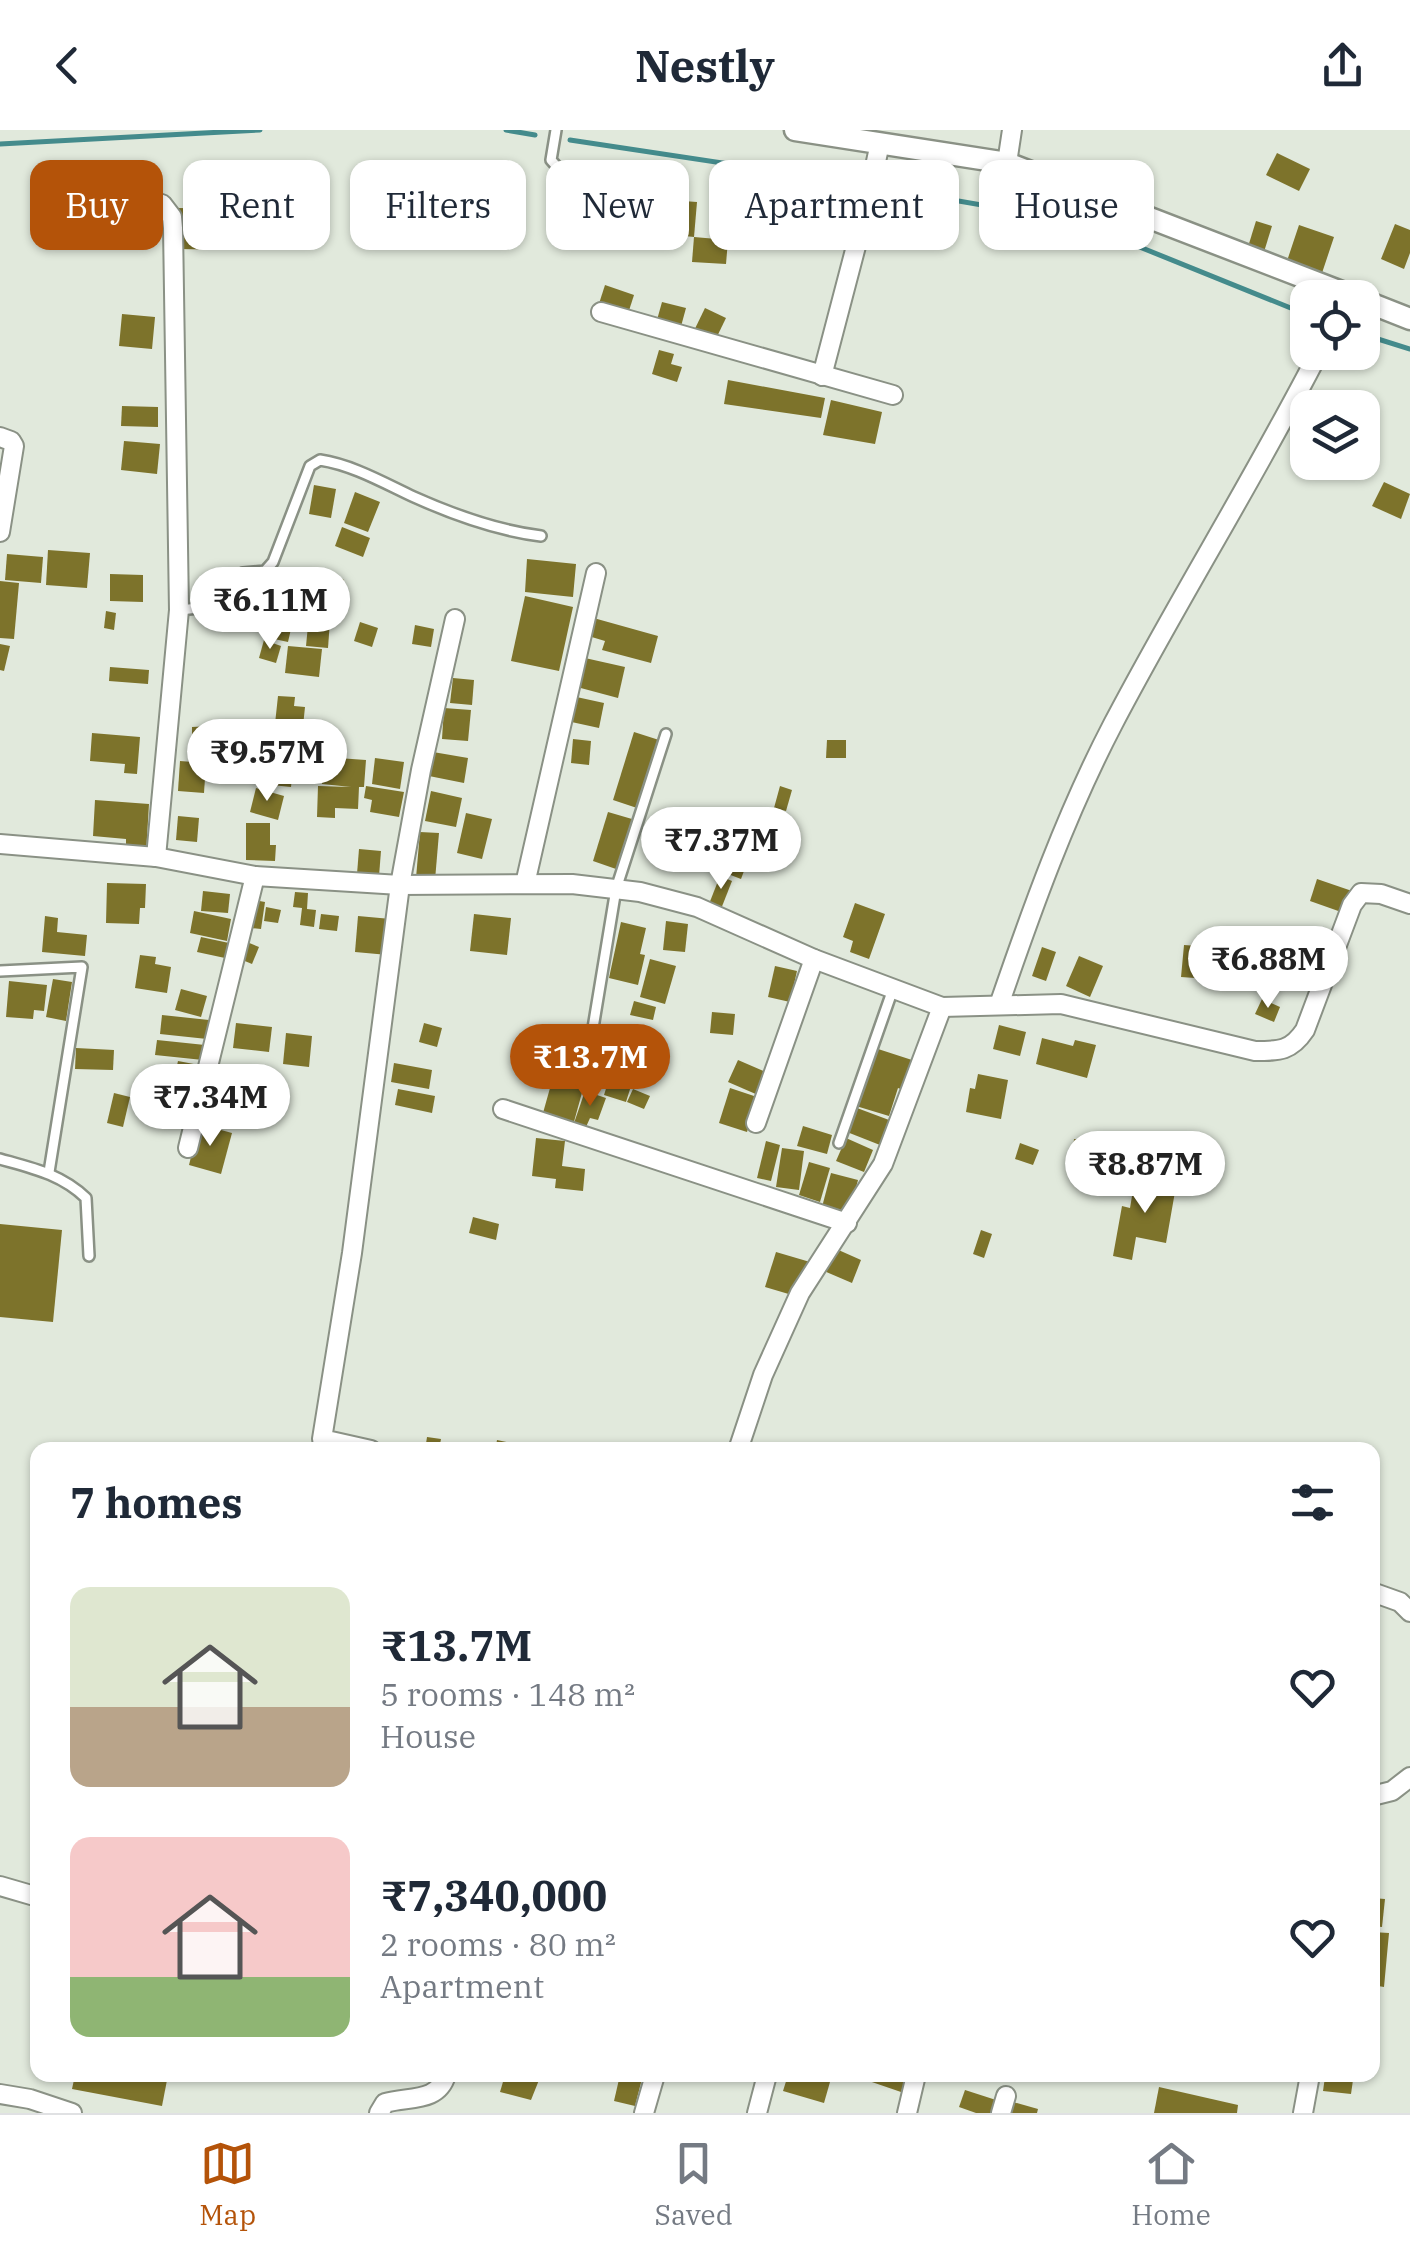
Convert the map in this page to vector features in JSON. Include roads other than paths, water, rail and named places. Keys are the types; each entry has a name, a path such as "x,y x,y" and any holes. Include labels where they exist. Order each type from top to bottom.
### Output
{"street":[{"path":"795,130 987,160"},
{"path":"1007,160 1012,130"},
{"path":"822,376 880,143"},
{"path":"156,857 180,610 172,217 163,205"},
{"path":"1154,220 1310,280"},
{"path":"1380,307 1410,319"},
{"path":"601,312 892,395"},
{"path":"998,1004 1044,872 1113,724 1264,460 1310,370"},
{"path":"0,437 14,446 0,532"},
{"path":"525,884 596,573"},
{"path":"321,1442 352,1253 400,885 455,619"},
{"path":"0,844 156,857 255,876 400,885 572,884 640,892 697,907 814,959 942,1007 1061,1004 1255,1051 1296,1044 1305,1030 1352,905 1361,893 1381,894 1410,904"},
{"path":"188,1148 255,876"},
{"path":"756,1123 814,959"},
{"path":"741,1442 762,1375 800,1293 883,1164 942,1007"},
{"path":"503,1110 847,1223"},
{"path":"1380,1595 1400,1602 1410,1612"},
{"path":"1380,1794 1392,1791 1410,1777"},
{"path":"0,1886 30,1895"},
{"path":"378,2113 385,2103 434,2094 444,2082"},
{"path":"644,2113 653,2082"},
{"path":"757,2113 765,2082"},
{"path":"907,2113 914,2082"},
{"path":"1303,2113 1309,2082"},
{"path":"0,2094 72,2113"}],"lane":[{"path":"551,160 556,130"},
{"path":"180,610 219,606 230,596 243,573 265,571 273,562 310,466 320,460 354,470 428,503 542,536"},
{"path":"592,1034 616,889 666,734"},
{"path":"0,971 82,967 49,1172"},
{"path":"839,1143 893,989"},
{"path":"0,1159 49,1172 86,1198 89,1256"}],"waterway":[{"path":"0,144 260,130"},
{"path":"506,130 535,135"},
{"path":"570,140 709,161"},
{"path":"959,201 1057,218 1110,235 1290,308"},
{"path":"1380,340 1410,349"}]}
